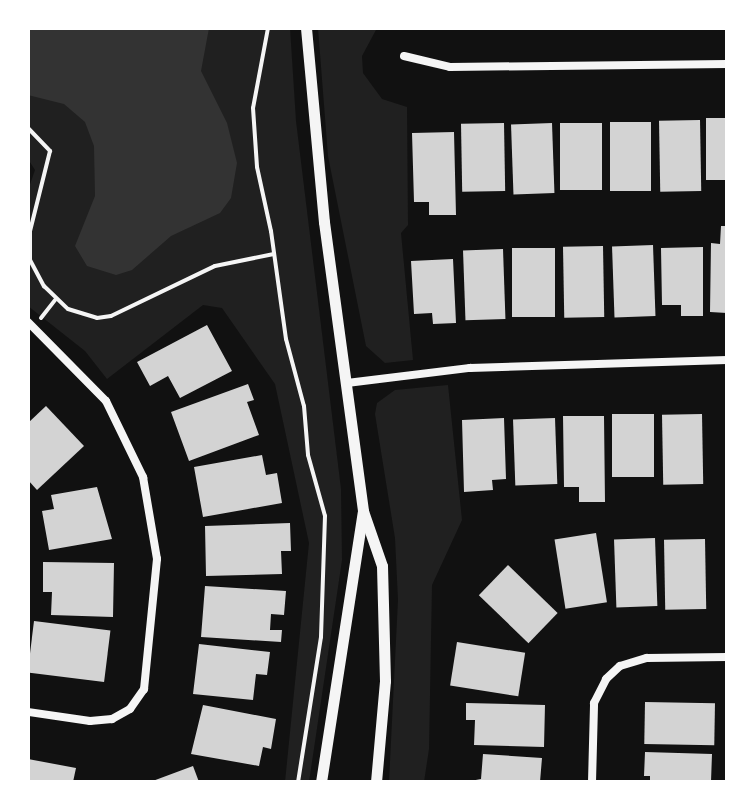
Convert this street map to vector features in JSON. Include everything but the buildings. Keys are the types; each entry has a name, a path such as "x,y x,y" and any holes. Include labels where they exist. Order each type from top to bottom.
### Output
{"street":[{"path":"306,28 324,222 363,511 382,566 385,612 376,782"},
{"path":"404,56 450,67 727,64"},
{"path":"28,712 90,721 112,719 130,709 144,689 157,559 143,477 106,401 31,324"},
{"path":"347,383 470,368 727,360"},
{"path":"321,782 363,511"},
{"path":"592,782 594,703 606,679 620,666 647,658 727,657"}],"path":[{"path":"268,28 253,108 257,167 308,455 325,516 321,637 298,782"},
{"path":"28,128 50,151 30,231 30,260 55,299 82,316 111,316 215,266 274,254"},
{"path":"31,324 55,299"}],"shaded area":[{"path":"28,28 290,28 296,121 341,489 342,560 309,782 285,782 309,543 275,384 222,308 203,305 107,379 85,351 28,306 28,190 35,170 28,159"},
{"path":"28,28 209,28 201,71 227,123 237,163 231,198 220,213 171,236 132,270 116,275 87,266 75,246 95,196 94,146 85,122 64,104 28,95"},
{"path":"318,28 377,28 362,56 363,73 382,99 407,107 408,225 401,233 413,360 385,363 366,346 328,156"},
{"path":"448,385 462,520 432,585 429,749 424,782 389,782 398,600 395,538 375,414 377,403 395,390"}]}
